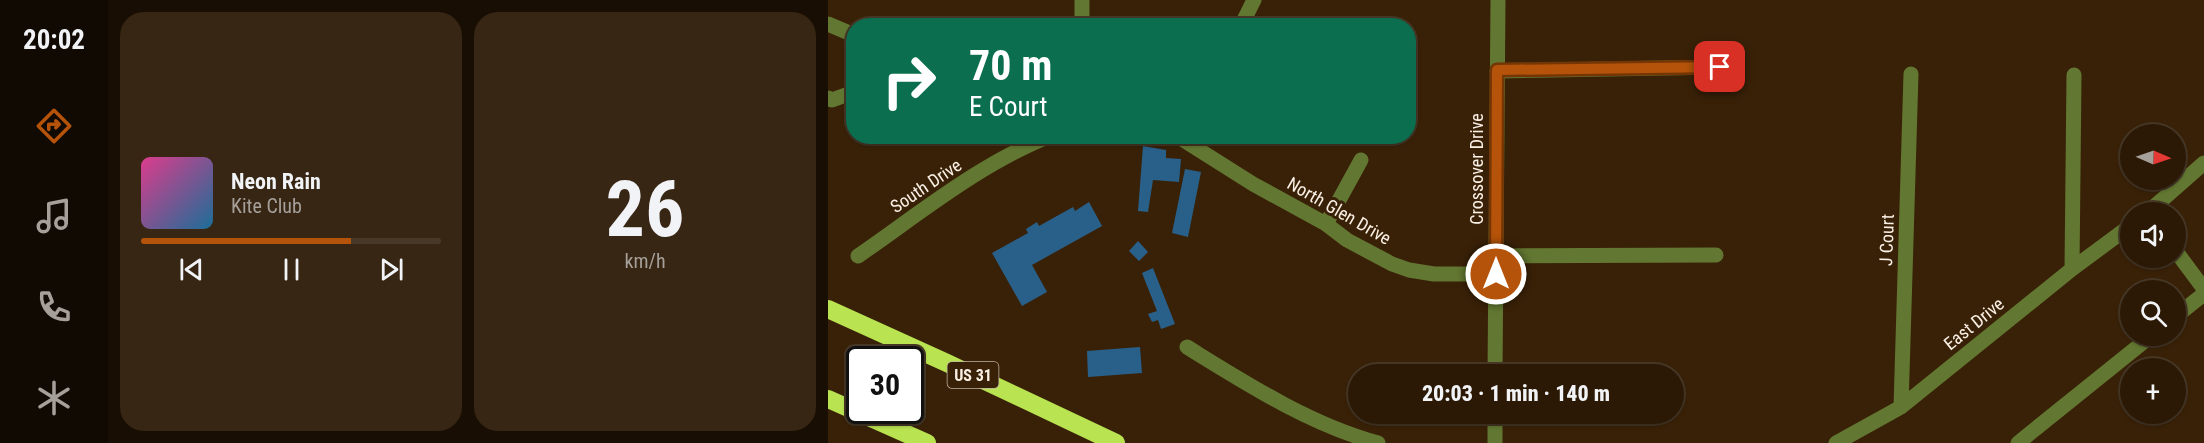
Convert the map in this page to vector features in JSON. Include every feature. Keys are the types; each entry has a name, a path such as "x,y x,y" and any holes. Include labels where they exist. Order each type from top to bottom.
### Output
{"highway":[{"name":"US 31","path":"828,309 1116,443"},
{"path":"828,399 927,443"}],"street":[{"path":"1082,0 1082,18"},
{"path":"1244,18 1254,0"},
{"name":"Crossover Drive","path":"1495,364 1498,0"},
{"path":"828,24 846,32"},
{"path":"1497,70 1720,67"},
{"name":"J Court","path":"1901,407 1911,74"},
{"path":"2072,269 2074,75"},
{"path":"828,98 832,100 846,95"},
{"name":"South Drive","path":"858,256 991,165 1030,144"},
{"name":"North Glen Drive","path":"1190,144 1252,184 1326,224 1347,240 1392,264 1409,270 1434,274 1496,274"},
{"path":"1326,224 1361,160"},
{"path":"2160,202 2204,163"},
{"name":"East Drive","path":"1836,443 1901,407 2072,269 2120,233"},
{"path":"1496,256 1716,255"},
{"path":"2186,265 2204,289"},
{"path":"2186,308 2204,294"},
{"path":"2018,443 2139,346"},
{"path":"1187,347 1251,386 1323,423 1344,433 1378,443"},
{"path":"1495,424 1495,443"}],"building":[{"path":"1143,146 1166,150 1166,158 1181,159 1179,182 1153,180 1148,212 1138,211"},
{"path":"1185,169 1201,172 1188,237 1172,233"},
{"path":"1089,202 1102,226 1032,265 1047,292 1022,306 992,253 1028,233 1026,229 1037,222 1039,226 1073,207 1075,211"},
{"path":"1138,241 1148,252 1139,261 1129,251"},
{"path":"1153,268 1175,324 1161,329 1158,320 1152,322 1148,314 1157,311 1142,273"},
{"path":"1140,347 1142,373 1088,377 1087,351"}],"route":[{"path":"1496,274 1497,70 1720,67"}]}
